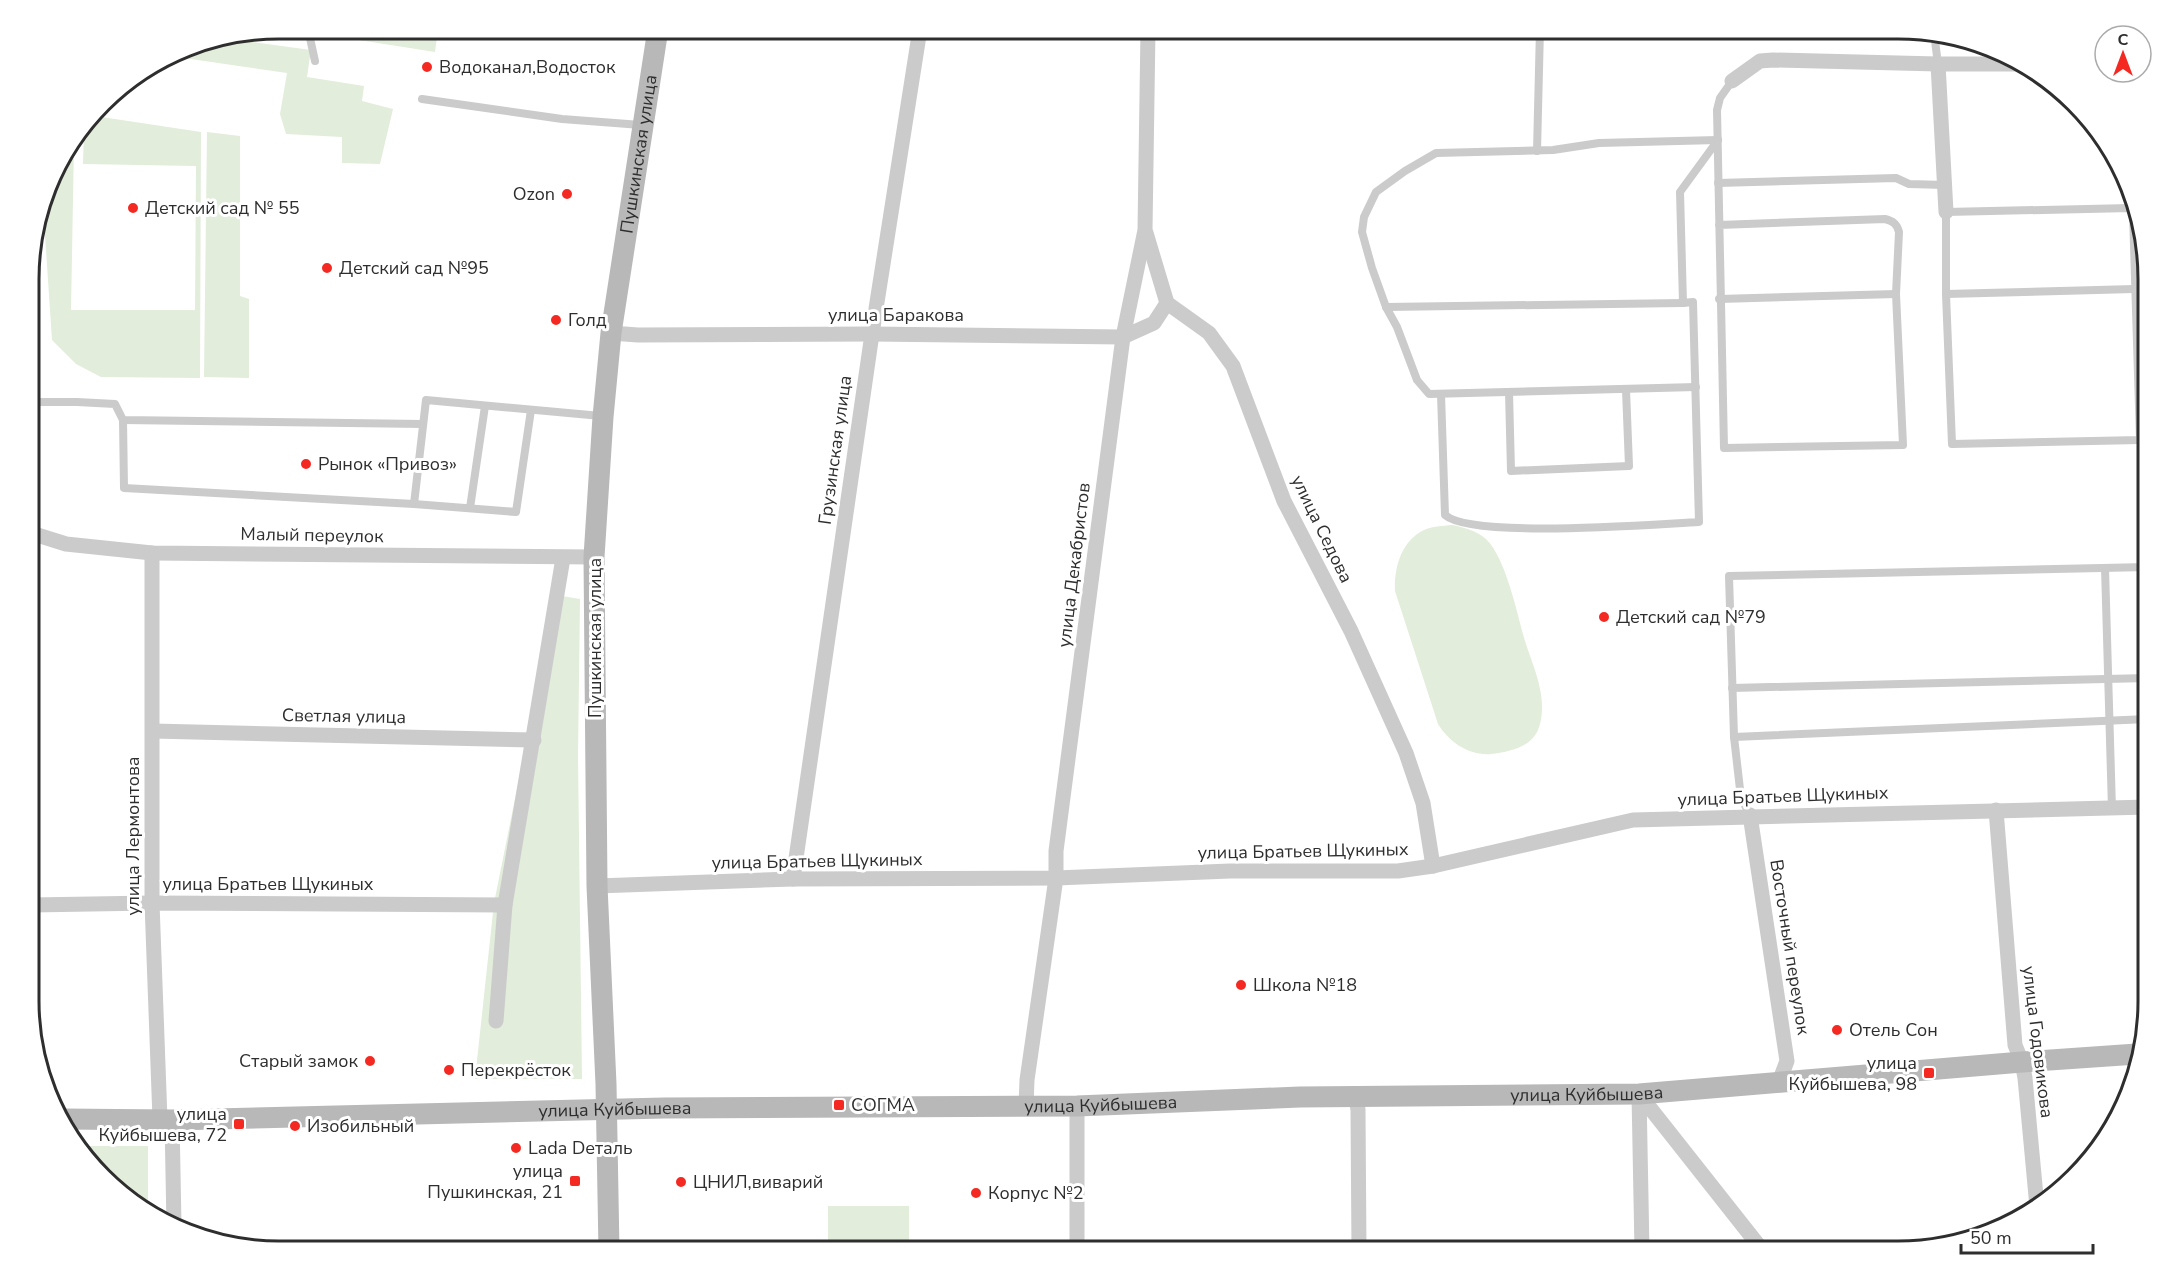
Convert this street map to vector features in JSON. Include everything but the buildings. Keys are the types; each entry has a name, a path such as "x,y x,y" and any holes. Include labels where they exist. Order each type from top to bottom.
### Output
{"street":[{"name":"Пушкинская улица","path":"609,1241 597,886 594,557 611,333 656,39"},
{"name":"Грузинская улица","path":"794,879 872,334 918,39"},
{"name":"улица Декабристов","path":"1026,1107 1056,878 1056,851 1123,337 1145,230 1148,39"},
{"path":"1732,81 1761,61 1773,60 2004,64"},
{"path":"1938,64 1946,212"},
{"path":"1145,230 1167,303"},
{"name":"улица Баракова","path":"611,333 1123,337 1154,322 1167,303"},
{"name":"улица Седова","path":"1167,303 1209,333 1233,366 1284,501 1351,631 1406,753 1423,803 1433,866"},
{"name":"Малый переулок","path":"39,535 66,544 152,553 594,557"},
{"name":"улица Лермонтова","path":"152,553 152,903 173,1216"},
{"path":"496,1021 505,905 563,558"},
{"name":"Светлая улица","path":"153,731 534,740"},
{"name":"улица Братьев Щукиных","path":"597,886 794,879 1056,878 1230,871 1398,871 1433,866 1632,819 2138,808"},
{"name":"улица Годовикова","path":"1996,810 2015,1044 2022,1062 2036,1197"},
{"name":"Восточный переулок","path":"1750,815 1787,1061 1779,1082"},
{"name":"улица Братьев Щукиных","path":"39,905 152,903 505,905"},
{"name":"улица Куйбышева","path":"70,1119 606,1109 1026,1107 1300,1097 1639,1094 2132,1054"},
{"path":"1639,1094 1642,1241"},
{"path":"1639,1094 1755,1241"},
{"path":"1356,1097 1359,1241"},
{"path":"1077,1106 1077,1241"}],"lane":[{"path":"311,39 315,61"},
{"path":"1538,151 1540,39"},
{"path":"1935,42 1938,64"},
{"path":"1719,225 1885,219 1897,226 1899,232 1896,294 1903,445 1724,448 1719,299 1717,110 1720,98 1732,81"},
{"path":"422,99 562,119 642,125"},
{"path":"1696,387 1429,394 1417,380 1386,307 1362,232 1364,217 1376,192 1405,171 1436,153 1538,151 1599,143 1718,140"},
{"path":"1683,303 1680,192 1718,140"},
{"path":"1719,183 1896,178 1909,184 1945,185"},
{"path":"2127,208 1946,212 1946,294 1952,444 2138,440"},
{"path":"2133,234 2138,390"},
{"path":"1946,294 2134,289"},
{"path":"1719,299 1896,294"},
{"path":"1386,307 1693,302 1699,522 1524,529 1489,528 1451,519 1445,515 1441,394"},
{"path":"1509,392 1511,471 1629,466 1626,390"},
{"path":"414,504 426,400 603,417"},
{"path":"39,402 115,405 123,420 124,488 516,512 531,410"},
{"path":"470,508 485,406"},
{"path":"123,420 423,424"},
{"path":"1750,815 1741,798 1734,737 1729,576 2138,567"},
{"path":"2105,568 2112,809"},
{"path":"1732,688 2138,678"},
{"path":"1734,737 2138,719"}],"green space":[{"path":"352,39 437,39 435,52"},
{"path":"246,41 311,50 307,77 364,86 362,101 393,109 380,164 342,163 342,137 286,134 280,114 287,73 185,58 217,47"},
{"path":"102,117 201,132 200,378 101,377 76,364 52,340 45,230 57,187 74,155 71,310 195,310 196,166 83,164 84,141"},
{"path":"207,132 240,136 240,296 249,299 249,378 204,377"},
{"path":"1452,525 1482,536 1493,548 1510,587 1539,683 1542,710 1538,730 1530,741 1511,750 1491,754 1475,753 1454,742 1443,731 1438,724 1395,591 1400,556 1410,541 1427,529"},
{"path":"556,595 580,599 578,756 582,1079 475,1079 494,903"},
{"path":"88,1146 148,1146 148,1201 109,1171"},
{"path":"828,1206 909,1206 909,1241 828,1241"}],"place":[{"name":"Водоканал,Водосток","path":"427,67"},
{"name":"Ozon","path":"567,194"},
{"name":"Детский сад № 55","path":"133,208"},
{"name":"Детский сад №95","path":"327,268"},
{"name":"Голд","path":"556,320"},
{"name":"Рынок «Привоз»","path":"306,464"},
{"name":"Детский сад №79","path":"1604,617"},
{"name":"Школа №18","path":"1241,985"},
{"name":"Отель Сон","path":"1837,1030"},
{"name":"Старый замок","path":"370,1061"},
{"name":"Перекрёсток","path":"449,1070"},
{"name":"улица Куйбышева, 98","path":"1929,1073"},
{"name":"СОГМА","path":"839,1105"},
{"name":"улица Куйбышева, 72","path":"239,1124"},
{"name":"Изобильный","path":"295,1126"},
{"name":"Lada Dеталь","path":"516,1148"},
{"name":"улица Пушкинская, 21","path":"575,1181"},
{"name":"ЦНИЛ,виварий","path":"681,1182"},
{"name":"Корпус №2","path":"976,1193"}]}
